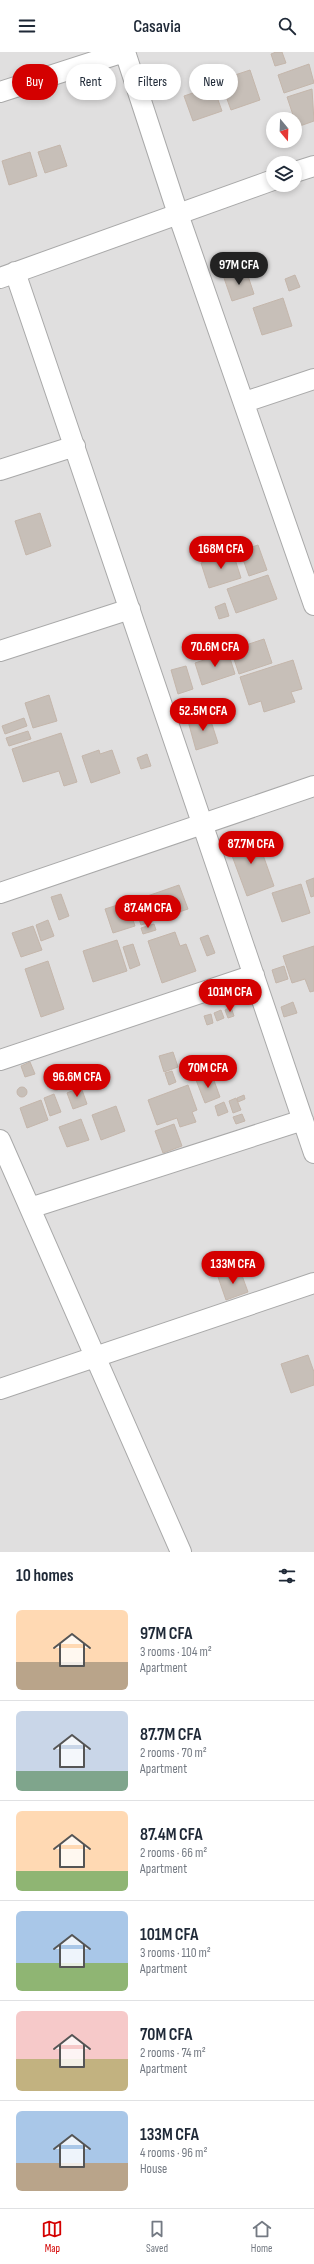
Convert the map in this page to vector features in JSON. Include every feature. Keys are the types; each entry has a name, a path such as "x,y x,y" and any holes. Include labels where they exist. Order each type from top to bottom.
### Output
{"street":[{"path":"0,92 124,52 178,214 245,402 306,555 314,605"},
{"path":"302,170 314,166"},
{"path":"266,183 7,275 75,446 314,1153"},
{"path":"245,402 314,378"},
{"path":"0,470 75,446"},
{"path":"0,651 130,609"},
{"path":"0,892 203,825 314,786"},
{"path":"0,1060 254,975"},
{"path":"30,1208 303,1120"},
{"path":"0,1140 181,1552"},
{"path":"0,1389 314,1283"}],"shaded area":[{"path":"0,52 314,52 314,1552 0,1552"}],"building":[{"path":"282,52 286,63 275,66 271,54"},
{"path":"309,64 314,83 284,93 278,75"},
{"path":"250,70 260,100 231,110 227,100 238,100 238,74"},
{"path":"312,89 314,121 302,125 302,112 292,112 287,97"},
{"path":"189,94 189,100 218,100 222,111 193,121 184,96"},
{"path":"60,145 67,166 45,173 38,152"},
{"path":"30,152 37,176 9,185 2,161"},
{"path":"246,270 254,294 232,301 224,278"},
{"path":"295,275 300,287 289,291 285,279"},
{"path":"283,298 292,326 262,335 253,308"},
{"path":"40,513 51,546 26,555 15,521"},
{"path":"258,545 267,570 249,576 240,551"},
{"path":"233,553 241,578 209,588 201,563"},
{"path":"268,575 277,599 236,613 227,589"},
{"path":"225,603 229,616 219,619 215,607"},
{"path":"264,639 272,663 239,674 231,650"},
{"path":"228,652 235,674 202,685 195,663"},
{"path":"293,660 302,689 291,692 295,702 264,712 261,701 249,705 240,677"},
{"path":"186,666 193,689 178,694 171,670"},
{"path":"49,695 57,721 33,728 25,703"},
{"path":"209,715 218,743 196,750 188,721"},
{"path":"24,718 27,726 5,734 2,726"},
{"path":"28,731 31,739 9,746 6,738"},
{"path":"61,733 77,782 64,786 59,771 23,782 12,749"},
{"path":"99,750 100,754 112,750 120,773 91,783 82,756"},
{"path":"147,754 151,766 141,769 137,758"},
{"path":"256,835 274,886 247,896 228,845"},
{"path":"314,878 314,896 311,897 306,881"},
{"path":"301,884 310,913 282,922 272,893"},
{"path":"179,885 188,909 141,925 133,901"},
{"path":"61,894 69,916 59,920 51,897"},
{"path":"127,902 135,926 113,933 105,909"},
{"path":"48,920 54,936 41,941 36,925"},
{"path":"154,924 156,930 143,934 141,928"},
{"path":"33,926 42,950 21,957 12,933"},
{"path":"175,932 180,946 186,944 196,971 162,983 148,941"},
{"path":"208,935 215,953 207,956 200,938"},
{"path":"117,940 127,971 93,982 83,951"},
{"path":"133,944 140,965 130,969 123,947"},
{"path":"314,946 314,991 310,992 305,979 292,983 283,956"},
{"path":"48,961 64,1009 41,1017 25,969"},
{"path":"284,966 288,979 276,983 272,970"},
{"path":"293,1002 297,1013 284,1017 281,1007"},
{"path":"231,1007 234,1016 228,1018 225,1010"},
{"path":"221,1010 224,1018 217,1021 214,1013"},
{"path":"211,1014 213,1023 207,1025 204,1016"},
{"path":"173,1052 178,1067 164,1072 159,1056"},
{"path":"30,1062 35,1074 25,1077 21,1066"},
{"path":"172,1071 176,1082 169,1085 165,1073"},
{"path":"212,1075 220,1097 205,1103 196,1080"},
{"path":"54,1080 58,1080 60,1081 60,1089 54,1090 51,1087 51,1083"},
{"path":"188,1085 197,1110 192,1112 196,1122 180,1127 177,1118 157,1125 148,1100"},
{"path":"20,1087 24,1087 26,1088 26,1096 20,1097 17,1094 17,1090"},
{"path":"81,1087 87,1104 73,1109 67,1093"},
{"path":"54,1094 61,1112 50,1116 44,1098"},
{"path":"244,1095 245,1099 238,1102 237,1098"},
{"path":"236,1098 241,1110 233,1113 229,1101"},
{"path":"41,1100 48,1120 27,1128 20,1108"},
{"path":"224,1102 228,1112 218,1116 215,1106"},
{"path":"116,1106 125,1131 101,1140 92,1115"},
{"path":"242,1114 245,1121 236,1124 233,1117"},
{"path":"81,1119 89,1140 67,1147 59,1127"},
{"path":"174,1124 182,1146 163,1153 155,1131"},
{"path":"240,1270 248,1292 226,1300 218,1277"},
{"path":"308,1355 314,1372 314,1385 291,1393 281,1364"}]}
